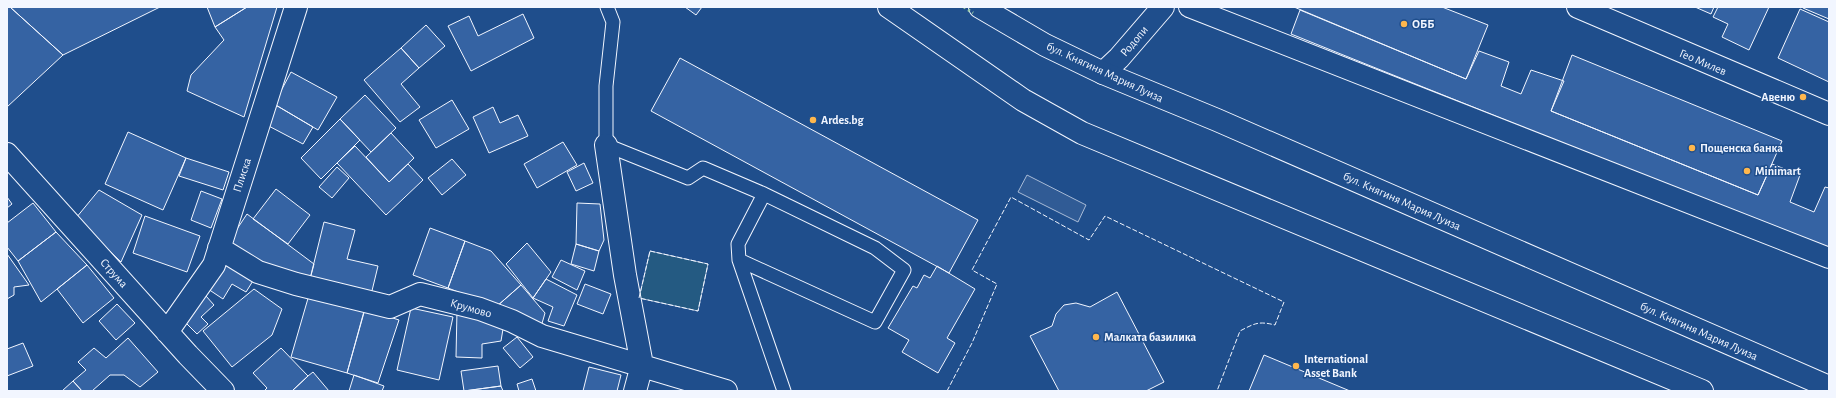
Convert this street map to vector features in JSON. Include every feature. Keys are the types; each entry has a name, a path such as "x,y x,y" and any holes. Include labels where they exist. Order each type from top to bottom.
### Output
{"street":[{"name":"Плиска","path":"167,332 214,265 296,7"},
{"path":"889,7 1023,100 1082,133 1702,391"},
{"name":"бул. Княгиня Мария Луиза","path":"980,7 1045,45 1103,73 1217,120 1829,387"},
{"name":"Родопи","path":"1103,73 1119,58 1163,7"},
{"path":"1189,7 1829,258"},
{"name":"Гео Милев","path":"1578,7 1610,14 1829,114"},
{"path":"606,145 625,275 642,365 635,391"},
{"name":"Струма","path":"7,154 167,332 223,391"},
{"name":"Крумово","path":"219,248 258,272 296,284 390,307 420,294 480,309 512,321 542,336 726,391"}],"lane":[{"path":"607,7 613,22 606,86 606,145 688,178 704,168 764,194 875,248 904,270 875,322 739,260"},
{"path":"764,194 738,244 739,260 784,391"}],"shaded area":[{"path":"1027,175 1086,205 1078,222 1018,192"},
{"path":"650,251 708,264 698,311 639,298"}],"building":[{"path":"7,7 10,7 63,55 7,107"},
{"path":"10,7 160,7 63,55"},
{"path":"207,7 247,7 215,27"},
{"path":"247,7 277,7 244,117 187,91 191,75 224,40 215,27"},
{"path":"685,7 702,7 696,15"},
{"path":"1294,7 1442,7 1488,25 1466,79"},
{"path":"1695,7 1714,7 1711,14"},
{"path":"1718,7 1769,7 1749,50 1722,37 1728,24 1713,17"},
{"path":"1804,7 1829,7 1829,19 1803,8"},
{"path":"1800,9 1829,22 1829,82 1778,58"},
{"path":"1300,10 1466,79 1479,51 1509,62 1501,86 1521,94 1531,70 1564,81 1551,111 1758,195 1772,164 1800,175 1790,202 1814,212 1825,187 1829,188 1829,250 1291,34"},
{"path":"523,14 534,38 471,71 448,26 469,16 478,36"},
{"path":"426,25 445,46 419,68 401,48"},
{"path":"401,48 419,68 401,84 420,107 400,122 364,80"},
{"path":"1572,55 1782,141 1758,195 1551,111"},
{"path":"680,58 978,220 949,273 651,111"},
{"path":"291,72 337,97 318,130 274,104"},
{"path":"365,95 396,128 371,152 340,119"},
{"path":"452,100 469,129 436,148 419,120"},
{"path":"274,104 313,127 303,144 263,123"},
{"path":"493,107 500,123 518,115 528,136 489,153 473,117"},
{"path":"340,119 360,140 321,179 301,158"},
{"path":"128,132 186,158 163,210 105,184"},
{"path":"391,133 414,158 389,182 366,157"},
{"path":"563,142 577,165 537,188 524,164"},
{"path":"355,146 389,182 408,164 423,180 386,215 337,163"},
{"path":"186,158 229,172 223,190 179,176"},
{"path":"452,159 466,175 442,195 428,178"},
{"path":"584,163 593,183 576,191 567,172"},
{"path":"337,167 349,178 332,198 319,187"},
{"path":"276,189 310,215 288,244 253,219"},
{"path":"99,190 142,215 121,262 76,218"},
{"path":"201,191 222,199 211,228 191,220"},
{"path":"7,197 12,204 7,208"},
{"path":"33,203 56,232 18,261 7,247 7,223"},
{"path":"577,203 600,204 604,240 599,251 576,244"},
{"path":"247,214 314,264 309,283 225,247"},
{"path":"145,216 200,236 187,272 133,253"},
{"path":"324,222 355,230 347,259 378,266 370,299 309,283"},
{"path":"430,228 465,241 448,288 413,275"},
{"path":"56,232 87,265 41,302 18,261"},
{"path":"465,241 491,251 521,285 496,307 448,288"},
{"path":"527,243 551,272 533,298 506,264"},
{"path":"576,244 599,251 594,271 571,264"},
{"path":"7,254 29,285 14,287 14,295 7,299"},
{"path":"227,258 256,276 246,292 232,284 223,299 208,289"},
{"path":"561,260 585,271 577,290 552,277"},
{"path":"87,265 114,298 83,323 57,289"},
{"path":"937,266 975,289 947,338 955,343 938,373 902,352 909,340 888,328 913,286 917,288 924,275 930,278"},
{"path":"546,279 577,295 564,326 548,321 553,307 533,298"},
{"path":"585,284 611,294 603,314 577,304"},
{"path":"521,285 545,313 541,327 496,307"},
{"path":"311,288 366,304 347,373 291,357"},
{"path":"254,289 282,309 272,335 232,367 203,331"},
{"path":"1117,292 1164,382 1146,391 1059,391 1030,336 1052,326 1056,314 1064,305 1076,303 1090,307"},
{"path":"206,296 214,305 201,317 208,324 197,334 182,319"},
{"path":"117,304 135,323 116,340 99,321"},
{"path":"411,308 453,317 439,380 397,370"},
{"path":"365,309 399,320 378,383 347,373"},
{"path":"457,310 504,323 501,341 482,344 482,358 456,357"},
{"path":"517,337 533,357 520,368 503,348"},
{"path":"128,338 158,372 140,387 124,375 110,375 92,391 82,391 73,381 86,370 78,362 94,348 106,358"},
{"path":"23,343 33,366 7,376 7,349"},
{"path":"281,348 308,376 292,391 264,391 267,388 253,373"},
{"path":"1264,355 1350,391 1249,391"},
{"path":"498,366 501,386 464,391 461,371"},
{"path":"589,367 621,375 617,391 583,391"},
{"path":"313,372 329,391 292,391 308,376"},
{"path":"354,375 384,386 382,391 349,391"},
{"path":"532,379 536,391 519,391 517,384"},
{"path":"73,381 82,391 62,391"},
{"path":"501,386 503,391 464,391"}],"hedge":[{"path":"964,7 973,13"}],"fence":[{"path":"947,391 972,343 997,284 972,270 1011,197 1089,240 1105,216 1284,302 1275,325 1265,323 1257,324 1240,331 1217,391"},
{"path":"650,251 708,264 698,311 639,298 650,251"}],"place":[{"name":"ОББ","path":"1404,24"},
{"name":"Авеню","path":"1803,97"},
{"name":"Ardes.bg","path":"813,120"},
{"name":"Пощенска банка","path":"1692,148"},
{"name":"Minimart","path":"1747,171"},
{"name":"Малката базилика","path":"1096,337"},
{"name":"International Asset Bank","path":"1296,366"}]}
